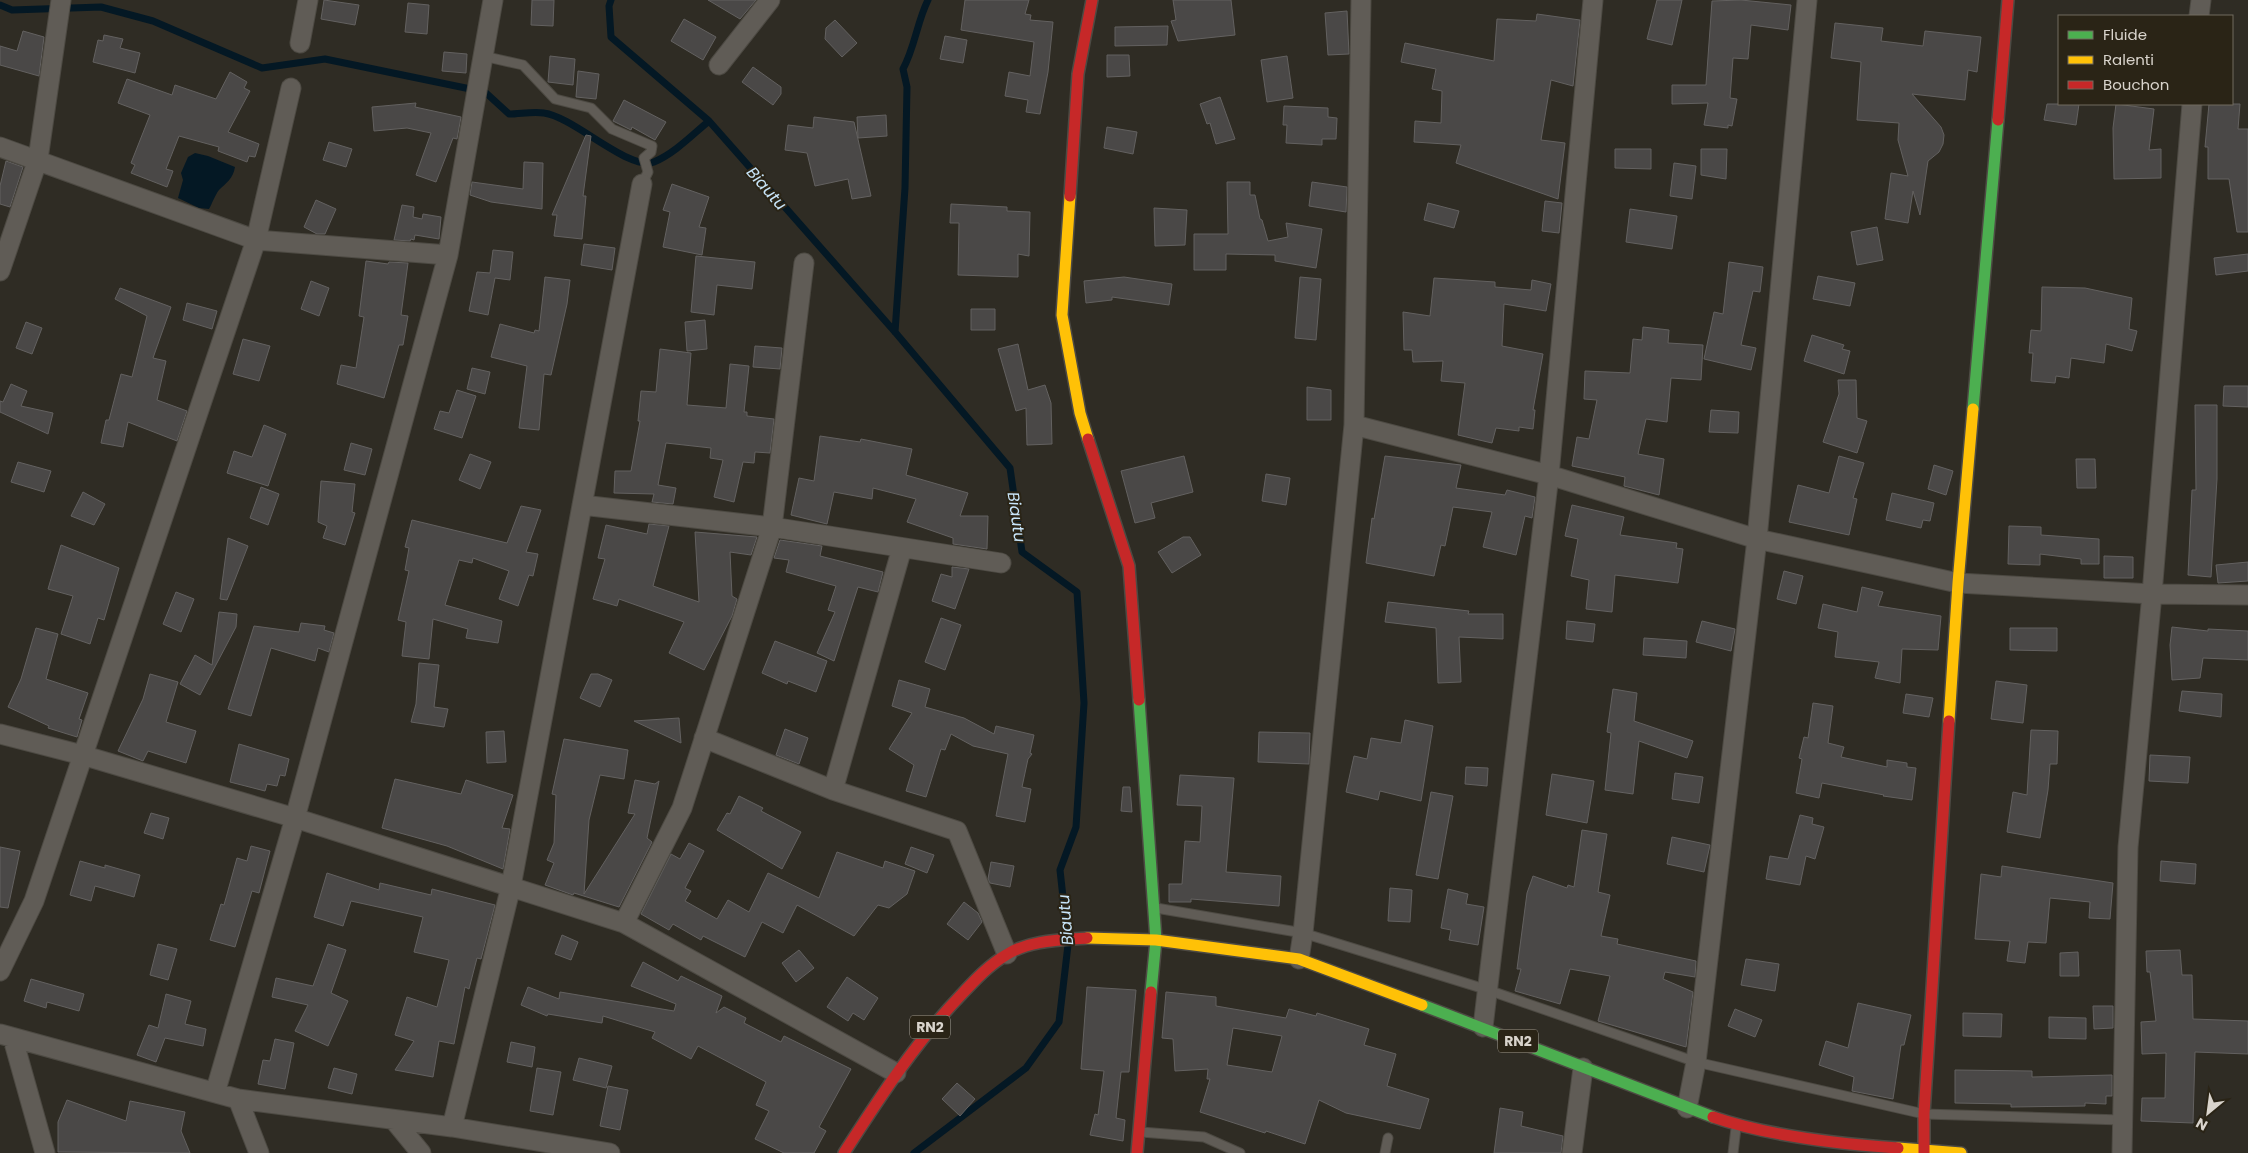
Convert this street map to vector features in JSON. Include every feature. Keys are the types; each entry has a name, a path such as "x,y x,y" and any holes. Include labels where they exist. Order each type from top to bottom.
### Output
{"main road":[{"path":"1092,0 1078,74 1062,315 1080,413 1130,566 1156,940 1138,1153"},
{"path":"1924,1152 1924,1114 1958,583 2008,0"},
{"name":"RN2","path":"844,1153 896,1073 933,1024 980,975 1007,954 1028,946 1052,941 1089,938 1156,940 1299,960 1483,1027 1583,1068 1736,1125 1848,1149 1962,1153"}],"street":[{"path":"300,43 308,0"},
{"path":"215,1093 295,818 448,255 493,0"},
{"path":"719,64 770,0"},
{"path":"1299,960 1354,425 1361,0"},
{"path":"1483,1027 1549,475 1593,0"},
{"path":"1687,1108 1696,1062 1757,539 1807,0"},
{"path":"2200,15 2201,0"},
{"path":"0,271 38,159 60,9"},
{"path":"0,971 34,901 256,240 291,88"},
{"path":"2122,1153 2128,847 2152,594 2192,105"},
{"path":"0,146 256,240 448,255"},
{"path":"452,1127 511,886 645,178"},
{"path":"624,922 682,808 772,527 804,263"},
{"path":"1354,425 1549,475 1757,539 1958,583 2152,594 2248,595"},
{"path":"582,505 772,527 1001,563"},
{"path":"833,790 902,548"},
{"path":"0,734 295,818 624,922 896,1073"},
{"path":"704,738 833,790 957,831 1007,954"},
{"path":"7,1037 238,1099 452,1127 610,1153"},
{"path":"7,1037 45,1153"},
{"path":"1572,1153 1583,1068"},
{"path":"238,1099 259,1153"},
{"path":"394,1120 421,1153"}],"lane":[{"path":"483,56 523,65 555,98 592,108 612,129 652,146 651,152 644,158 645,178"},
{"path":"1154,908 1303,933 1488,990 1696,1062 1924,1114 2122,1120"},
{"path":"1733,1153 1736,1125"},
{"path":"1139,1131 1204,1137 1240,1153"},
{"path":"1385,1153 1388,1138"}],"water":[{"path":"195,153 235,167 231,178 218,192 209,209 199,208 178,198 183,180 181,173 188,157"}],"building":[{"path":"324,0 359,5 355,25 321,19"},
{"path":"532,0 554,0 553,26 531,25"},
{"path":"708,0 756,0 740,19"},
{"path":"965,0 1029,0 1025,14 1031,15 1030,20 1053,22 1048,72 1040,114 1026,112 1028,100 1005,96 1009,72 1030,76 1034,42 961,30"},
{"path":"1173,0 1231,0 1235,35 1178,41 1171,21 1176,20"},
{"path":"1657,0 1682,0 1672,45 1647,39"},
{"path":"1741,0 1791,5 1788,30 1751,25 1748,59 1733,58 1730,98 1737,99 1732,126 1728,125 1728,128 1704,125 1708,103 1672,104 1672,85 1706,85 1712,1"},
{"path":"408,3 429,5 427,34 405,32"},
{"path":"1347,11 1349,54 1328,55 1325,13"},
{"path":"1537,14 1580,20 1573,86 1551,80 1541,140 1565,143 1558,199 1456,163 1461,145 1414,142 1415,121 1441,123 1442,91 1432,89 1436,69 1401,62 1405,43 1494,61 1497,19 1536,21"},
{"path":"684,19 716,37 703,60 671,41"},
{"path":"835,20 857,43 842,57 825,39 826,28"},
{"path":"1835,23 1883,28 1881,41 1923,46 1925,31 1981,37 1977,72 1968,70 1965,100 1912,94 1941,127 1944,135 1943,144 1939,152 1928,161 1920,215 1913,191 1908,223 1885,219 1891,173 1908,176 1898,140 1899,123 1857,120 1861,62 1831,58"},
{"path":"1168,26 1167,45 1115,46 1115,27"},
{"path":"23,31 44,37 39,76 0,65 0,46 17,51"},
{"path":"104,35 123,39 120,48 140,53 135,73 93,62 98,40 103,41"},
{"path":"945,36 967,40 963,63 940,59"},
{"path":"444,52 467,54 466,73 442,71"},
{"path":"1107,55 1129,55 1130,76 1107,77"},
{"path":"550,56 575,59 573,85 548,82"},
{"path":"1287,56 1293,98 1267,102 1261,60"},
{"path":"753,67 781,87 781,94 773,105 742,82"},
{"path":"578,71 599,74 596,99 576,97"},
{"path":"230,72 247,82 244,88 250,91 228,132 259,144 255,157 249,156 247,162 218,151 219,147 179,136 166,169 173,171 167,187 131,173 135,165 131,163 150,115 118,103 127,79 172,95 175,85 216,99"},
{"path":"1220,97 1235,139 1216,144 1210,123 1207,124 1200,104"},
{"path":"624,100 666,122 655,140 632,127 631,130 613,121"},
{"path":"416,103 415,107 461,117 457,139 453,138 436,182 416,175 431,133 407,128 374,131 372,107"},
{"path":"2047,104 2079,105 2076,125 2044,120"},
{"path":"2240,104 2238,129 2248,129 2248,232 2237,232 2229,179 2208,179 2208,147 2205,147 2209,105"},
{"path":"2116,105 2154,109 2149,150 2161,149 2161,178 2114,179 2113,128"},
{"path":"1284,106 1328,108 1328,117 1337,118 1336,139 1322,139 1322,145 1286,143 1287,125 1283,125"},
{"path":"886,115 887,136 858,138 857,117"},
{"path":"814,117 854,122 871,196 852,199 848,179 815,186 807,153 785,150 788,125 813,128"},
{"path":"1107,127 1137,132 1133,154 1104,148"},
{"path":"586,135 591,136 583,196 586,196 582,239 554,236 557,215 552,215"},
{"path":"329,142 352,149 346,167 323,160"},
{"path":"1615,149 1651,149 1651,169 1615,168"},
{"path":"1701,149 1727,149 1726,179 1701,175"},
{"path":"6,161 23,167 10,207 0,204 0,186"},
{"path":"524,162 543,163 542,209 491,202 470,195 472,182 523,189"},
{"path":"1674,163 1696,166 1692,199 1670,196"},
{"path":"1227,182 1250,182 1250,195 1255,195 1260,219 1262,220 1268,241 1288,237 1286,223 1322,229 1316,268 1275,261 1275,255 1226,254 1226,270 1194,270 1194,234 1228,234"},
{"path":"1312,182 1347,187 1346,212 1309,206"},
{"path":"672,184 709,197 699,227 706,228 702,255 663,247 670,212 663,210"},
{"path":"316,200 336,209 325,234 317,234 304,227"},
{"path":"1545,201 1562,203 1559,233 1542,231"},
{"path":"1428,203 1459,211 1454,228 1424,220"},
{"path":"951,204 1007,207 1007,211 1030,212 1029,256 1018,254 1018,277 958,275 959,223 950,223"},
{"path":"402,205 414,207 413,217 422,219 423,214 441,217 439,239 415,235 414,240 411,239 410,241 394,240"},
{"path":"1154,208 1187,210 1185,245 1155,246"},
{"path":"1630,209 1677,216 1672,249 1626,242"},
{"path":"1877,227 1883,260 1857,265 1851,232"},
{"path":"584,244 615,248 612,270 581,265"},
{"path":"493,250 513,252 510,280 495,278 488,315 469,311 477,272 490,273"},
{"path":"2248,254 2248,271 2216,275 2214,258"},
{"path":"696,256 755,262 752,289 717,285 714,315 691,312"},
{"path":"366,261 388,264 389,262 408,263 401,315 408,316 403,345 399,345 384,398 337,384 341,365 356,368 364,317 359,316"},
{"path":"1729,262 1763,267 1760,292 1753,291 1741,345 1756,348 1751,370 1704,359 1714,312 1723,314"},
{"path":"1818,276 1855,283 1850,306 1813,299"},
{"path":"545,277 570,280 567,304 551,375 544,374 539,430 519,428 527,366 491,357 500,324 534,333 535,330 539,331"},
{"path":"1124,277 1172,284 1169,305 1112,297 1112,300 1086,303 1084,281"},
{"path":"1300,277 1321,279 1316,340 1295,338"},
{"path":"1434,278 1495,282 1495,287 1531,290 1532,280 1551,284 1546,311 1504,304 1502,346 1543,354 1533,410 1535,410 1533,429 1519,427 1519,431 1496,428 1492,443 1458,435 1465,383 1441,381 1443,361 1413,362 1412,350 1404,350 1403,312 1430,316"},
{"path":"311,281 329,288 319,316 301,309"},
{"path":"2042,287 2085,288 2132,298 2129,329 2137,331 2132,351 2106,344 2104,363 2071,358 2069,378 2056,376 2055,383 2031,381 2033,353 2029,353 2031,330 2041,331"},
{"path":"120,288 171,307 153,358 166,361 157,400 187,411 177,441 128,422 123,447 101,443 106,420 109,420 121,374 132,377 147,316 115,299"},
{"path":"187,303 217,311 212,329 183,320"},
{"path":"971,309 995,309 995,330 971,330"},
{"path":"705,320 707,349 687,351 685,322"},
{"path":"26,322 42,328 32,354 16,348"},
{"path":"1643,327 1669,330 1668,343 1703,345 1701,380 1671,378 1667,422 1646,419 1638,454 1664,459 1659,495 1624,486 1625,477 1572,466 1577,437 1589,439 1597,400 1584,399 1585,371 1630,373 1633,339 1642,340"},
{"path":"1812,335 1844,345 1842,349 1850,351 1844,374 1804,361"},
{"path":"243,339 270,346 259,381 233,374"},
{"path":"1018,344 1028,390 1045,385 1051,403 1052,444 1027,445 1026,408 1016,411 998,349"},
{"path":"755,346 782,348 780,369 753,367"},
{"path":"660,349 691,353 687,405 726,408 730,364 749,366 744,412 747,412 747,416 774,419 770,453 755,452 754,463 743,462 734,502 714,497 723,460 710,458 711,448 666,443 658,485 676,488 673,504 652,502 654,494 614,493 615,471 631,471 640,421 638,421 641,391 656,392"},
{"path":"472,368 490,372 485,394 467,389"},
{"path":"1838,380 1856,380 1857,418 1867,421 1857,453 1823,442 1839,394"},
{"path":"11,384 27,391 21,406 53,413 48,434 0,412 0,401 3,402"},
{"path":"2224,386 2248,386 2248,407 2223,406"},
{"path":"1307,387 1331,390 1331,420 1307,420"},
{"path":"457,390 476,396 462,438 434,429 440,411 449,413"},
{"path":"2195,405 2217,405 2217,479 2211,577 2188,575 2192,490 2196,490"},
{"path":"1711,410 1739,412 1738,433 1709,432"},
{"path":"264,425 286,434 268,486 227,473 234,451 252,457"},
{"path":"820,436 860,442 861,439 912,449 906,475 968,493 960,516 988,516 987,549 953,544 953,538 907,522 916,499 873,488 872,499 834,492 827,524 791,515 799,478 814,481"},
{"path":"351,443 372,449 365,475 344,470"},
{"path":"470,454 491,462 480,489 459,480"},
{"path":"1184,456 1193,492 1151,503 1155,518 1135,523 1121,471"},
{"path":"1385,456 1461,465 1456,488 1505,495 1507,490 1535,497 1532,518 1525,516 1516,555 1483,547 1492,512 1453,507 1445,546 1441,545 1434,576 1366,563 1372,518 1374,519"},
{"path":"1839,456 1864,463 1853,498 1857,499 1849,535 1789,522 1798,485 1829,493"},
{"path":"2076,459 2095,459 2096,488 2077,488"},
{"path":"18,462 51,471 44,492 11,482"},
{"path":"1934,465 1953,471 1946,495 1928,489"},
{"path":"1266,474 1290,478 1286,505 1262,501"},
{"path":"321,481 355,484 352,512 355,513 345,545 323,538 327,526 318,522"},
{"path":"261,487 279,494 268,525 250,518"},
{"path":"83,492 105,504 94,525 71,516"},
{"path":"1892,493 1934,503 1930,521 1923,520 1921,528 1886,520"},
{"path":"1572,505 1624,517 1620,535 1677,543 1676,548 1683,549 1678,583 1615,575 1612,612 1586,609 1589,580 1571,576 1578,539 1565,536"},
{"path":"521,506 541,510 526,552 538,554 533,576 529,575 518,606 499,599 509,571 473,558 472,563 459,560 445,605 502,621 498,643 466,638 468,629 433,619 429,659 402,656 406,622 398,620 409,571 405,570 409,548 405,547 412,520 507,543"},
{"path":"649,524 669,526 653,586 699,602 695,532 757,537 751,555 730,552 732,596 737,599 732,616 704,670 669,653 684,622 619,599 617,606 593,599 605,559 598,558 606,525 647,534"},
{"path":"2009,526 2041,527 2041,535 2099,539 2099,564 2081,564 2081,559 2040,554 2040,565 2008,564"},
{"path":"1183,537 1190,537 1201,555 1172,573 1158,552"},
{"path":"228,538 248,546 227,600 220,599"},
{"path":"780,540 822,546 820,556 883,572 878,592 858,587 834,661 817,653 835,612 828,610 836,586 786,572 789,560 774,558"},
{"path":"61,545 119,568 104,620 98,618 90,644 61,634 73,596 48,589"},
{"path":"2104,556 2133,557 2133,578 2104,578"},
{"path":"2248,562 2248,581 2218,583 2216,565"},
{"path":"952,567 969,569 955,609 932,601 941,574 952,577"},
{"path":"1784,571 1803,576 1796,604 1777,599"},
{"path":"1862,587 1883,592 1878,606 1941,616 1938,650 1902,649 1900,683 1875,678 1879,662 1835,657 1838,632 1818,628 1823,604 1857,612"},
{"path":"176,592 194,599 181,632 163,624"},
{"path":"1388,602 1469,611 1468,614 1503,614 1503,639 1459,637 1461,682 1438,683 1436,628 1385,622"},
{"path":"219,612 237,614 236,627 200,695 180,684 195,655 212,665"},
{"path":"941,618 961,625 945,670 925,662"},
{"path":"1567,621 1595,624 1593,642 1566,639"},
{"path":"1702,621 1735,629 1731,651 1696,642"},
{"path":"301,623 325,626 324,630 334,633 329,652 318,648 315,661 271,648 251,716 228,709 254,626 299,632"},
{"path":"2172,627 2208,631 2208,629 2248,631 2248,660 2203,658 2200,678 2172,680 2170,645"},
{"path":"36,628 58,634 46,679 88,693 79,719 82,720 77,737 48,728 49,726 8,707 21,679"},
{"path":"2010,628 2057,628 2057,651 2010,650"},
{"path":"1644,638 1687,641 1686,658 1643,655"},
{"path":"775,641 827,661 816,692 788,681 787,684 762,673"},
{"path":"419,663 439,665 434,707 448,709 444,727 411,722 416,704"},
{"path":"150,674 178,682 166,722 196,731 186,763 148,751 143,761 118,751 143,699"},
{"path":"591,674 598,674 612,680 600,707 580,698"},
{"path":"899,680 930,689 925,707 964,718 994,734 996,726 1034,735 1030,753 1032,754 1028,759 1022,787 1031,789 1025,822 996,816 1008,754 973,746 951,734 945,750 941,749 926,797 906,791 914,765 889,749 912,713 892,706"},
{"path":"1996,681 2027,685 2023,723 1991,719"},
{"path":"1613,689 1637,693 1634,721 1693,741 1687,758 1639,741 1633,794 1605,790 1611,733 1607,732"},
{"path":"2182,691 2222,694 2221,717 2179,711"},
{"path":"1906,694 1933,698 1929,717 1903,713"},
{"path":"1813,703 1833,706 1828,743 1844,747 1841,757 1887,767 1887,760 1907,763 1907,767 1916,768 1912,800 1822,783 1819,798 1796,793 1802,759 1799,758 1804,737 1808,738"},
{"path":"679,718 681,743 634,721"},
{"path":"1405,720 1433,726 1421,801 1380,791 1378,800 1346,792 1354,756 1367,759 1371,738 1401,743"},
{"path":"785,729 808,738 799,764 776,755"},
{"path":"2031,730 2058,731 2057,764 2050,764 2040,838 2007,832 2013,792 2027,795"},
{"path":"504,731 506,762 487,763 486,732"},
{"path":"1259,732 1310,733 1309,764 1258,762"},
{"path":"564,739 628,750 624,779 600,775 589,820 584,894 635,814 628,813 635,780 655,784 659,781 647,838 652,842 619,907 574,893 573,895 545,885 554,863 547,860 554,843 556,795 552,794"},
{"path":"239,744 289,759 285,776 280,775 277,786 267,784 265,791 230,782"},
{"path":"2150,755 2190,757 2188,783 2149,781"},
{"path":"1466,767 1488,768 1487,786 1465,784"},
{"path":"1675,773 1703,777 1699,803 1672,799"},
{"path":"1552,774 1594,781 1587,823 1546,815"},
{"path":"1180,775 1234,778 1226,872 1281,876 1279,906 1191,899 1191,902 1169,902 1169,884 1182,884 1185,841 1200,842 1202,806 1177,805"},
{"path":"395,779 461,794 466,780 513,795 502,828 510,829 503,869 447,846 382,828"},
{"path":"1123,787 1130,787 1132,812 1121,811"},
{"path":"1431,792 1453,796 1438,879 1416,875"},
{"path":"739,796 763,808 761,811 801,832 782,869 717,830 727,813 730,814"},
{"path":"151,813 169,818 163,839 144,833"},
{"path":"1800,815 1813,818 1812,824 1824,827 1815,859 1806,856 1800,885 1766,879 1770,856 1788,859"},
{"path":"1582,830 1607,834 1598,892 1610,895 1601,936 1618,939 1617,944 1696,961 1695,977 1665,972 1663,979 1693,992 1686,1047 1598,1021 1610,976 1570,969 1560,1004 1515,991 1521,969 1517,969 1527,893 1533,876 1567,888 1568,885 1574,887"},
{"path":"1672,837 1710,845 1704,872 1667,864"},
{"path":"689,843 704,851 685,888 691,891 685,901 717,919 728,900 749,912 768,873 819,898 837,852 883,868 885,861 915,871 907,894 889,908 878,905 854,936 797,905 783,933 762,922 745,957 703,936 701,940 673,924 669,930 641,914 671,854 680,859"},
{"path":"251,846 270,851 259,893 252,891 235,947 210,940 221,904 224,905 237,858 247,861"},
{"path":"0,847 20,851 8,908 0,907"},
{"path":"911,847 934,855 927,873 905,864"},
{"path":"80,861 105,868 105,865 140,875 134,897 95,886 91,901 70,895"},
{"path":"2161,861 2196,864 2195,884 2160,881"},
{"path":"991,862 1014,866 1010,887 990,883 988,879"},
{"path":"2002,866 2113,883 2110,919 2089,918 2090,902 2050,898 2046,943 2028,942 2025,963 2007,961 2010,941 1975,939 1981,874 2001,877"},
{"path":"327,873 379,890 380,883 431,895 432,889 495,905 481,959 477,958 469,989 465,987 454,1044 439,1041 433,1077 395,1070 414,1041 395,1035 407,997 437,1007 449,960 414,952 423,917 351,901 343,926 314,917"},
{"path":"1390,888 1412,890 1410,922 1388,921"},
{"path":"1448,889 1468,894 1466,904 1484,907 1478,945 1449,940 1451,930 1441,928"},
{"path":"964,902 978,913 982,922 968,940 947,924"},
{"path":"562,935 578,942 571,960 555,954"},
{"path":"158,944 177,949 168,980 150,975"},
{"path":"328,944 346,950 331,993 348,1001 328,1046 295,1031 308,1005 272,997 276,978 313,986"},
{"path":"799,950 814,968 796,982 782,963"},
{"path":"2180,950 2182,975 2192,975 2193,1019 2248,1021 2248,1054 2195,1052 2193,1123 2141,1121 2142,1098 2165,1098 2166,1053 2142,1054 2141,1022 2156,1021 2150,972 2147,972 2146,951"},
{"path":"2078,952 2079,976 2060,976 2060,953"},
{"path":"1746,959 1779,964 1775,991 1741,985"},
{"path":"643,962 678,981 681,976 722,996 716,1013 724,1007 746,1018 744,1023 781,1042 784,1036 851,1069 819,1127 826,1131 814,1153 784,1153 755,1139 769,1111 756,1105 766,1082 698,1046 691,1059 652,1038 655,1032 603,1016 602,1023 548,1014 547,1016 521,1005 528,987 559,999 560,992 674,1011 676,1004 631,986"},
{"path":"847,977 878,998 864,1020 853,1013 848,1021 827,1007"},
{"path":"31,979 84,994 79,1011 47,1002 46,1008 24,1001"},
{"path":"1087,987 1136,990 1129,1072 1121,1072 1116,1118 1125,1120 1123,1141 1090,1135 1095,1114 1098,1115 1104,1071 1081,1069"},
{"path":"1166,992 1216,997 1216,1006 1286,1018 1289,1009 1316,1016 1317,1013 1369,1029 1364,1045 1396,1054 1387,1086 1429,1099 1420,1129 1346,1113 1319,1100 1305,1144 1200,1112 1210,1079 1207,1079 1208,1069 1175,1071 1173,1039 1162,1038","holes":["1233,1028 1282,1036 1272,1072 1227,1065"]},
{"path":"166,994 191,1001 185,1024 206,1029 203,1046 165,1038 156,1062 137,1055 149,1025 158,1028"},
{"path":"1858,1003 1911,1015 1904,1045 1901,1045 1893,1099 1852,1091 1854,1077 1819,1065 1826,1041 1848,1048"},
{"path":"2093,1006 2113,1006 2113,1028 2094,1029"},
{"path":"1735,1009 1762,1020 1755,1037 1728,1026"},
{"path":"1963,1013 2002,1014 2001,1037 1963,1036"},
{"path":"2049,1017 2086,1018 2086,1039 2049,1038"},
{"path":"275,1039 294,1043 285,1089 258,1084 263,1060 270,1061"},
{"path":"511,1042 535,1047 532,1067 507,1062"},
{"path":"579,1058 612,1066 606,1088 573,1080"},
{"path":"334,1068 357,1074 352,1094 328,1088"},
{"path":"537,1068 561,1072 553,1115 530,1111"},
{"path":"1955,1070 2032,1071 2032,1077 2112,1075 2112,1096 2106,1096 2106,1104 2085,1103 2085,1106 2011,1107 2011,1104 1955,1103"},
{"path":"957,1083 975,1099 960,1116 942,1099"},
{"path":"608,1086 628,1090 620,1130 600,1126"},
{"path":"67,1100 126,1121 130,1101 185,1112 181,1131 190,1153 58,1152 58,1122"},
{"path":"1500,1108 1523,1112 1521,1126 1563,1136 1561,1153 1494,1153"}],"waterway":[{"name":"Biautu","path":"611,0 609,6 611,37 709,121 895,332 1010,468 1022,552 1077,592 1084,703 1076,827 1060,870 1067,934"},
{"path":"895,332 905,188 907,87 903,69 928,0"},
{"path":"0,5 12,10 101,7 153,21 262,68 325,59 485,92 509,114 540,112 556,117 617,152 644,163 654,162 669,154 709,121"},
{"name":"Biautu","path":"914,1153 1026,1068 1059,1022 1068,945"}],"traffic: fast":[{"path":"1973,409 1998,120"},
{"path":"1139,700 1156,940 1151,992"},
{"path":"1422,1005 1713,1117"}],"traffic: slow":[{"path":"1070,196 1062,315 1080,413 1088,439"},
{"path":"1949,721 1958,583 1973,409"},
{"path":"1087,938 1156,940 1299,959 1422,1005"},
{"path":"1898,1148 1961,1153"}],"traffic: jam":[{"path":"1070,196 1078,74 1092,0"},
{"path":"1998,120 2008,0"},
{"path":"1088,439 1129,566 1139,700"},
{"path":"1924,1153 1924,1114 1949,721"},
{"path":"844,1153 913,1051 944,1013 988,968 1006,955 1025,946 1056,940 1087,938"},
{"path":"1137,1153 1151,992"},
{"path":"1713,1117 1734,1124 1780,1134 1898,1148"}]}
